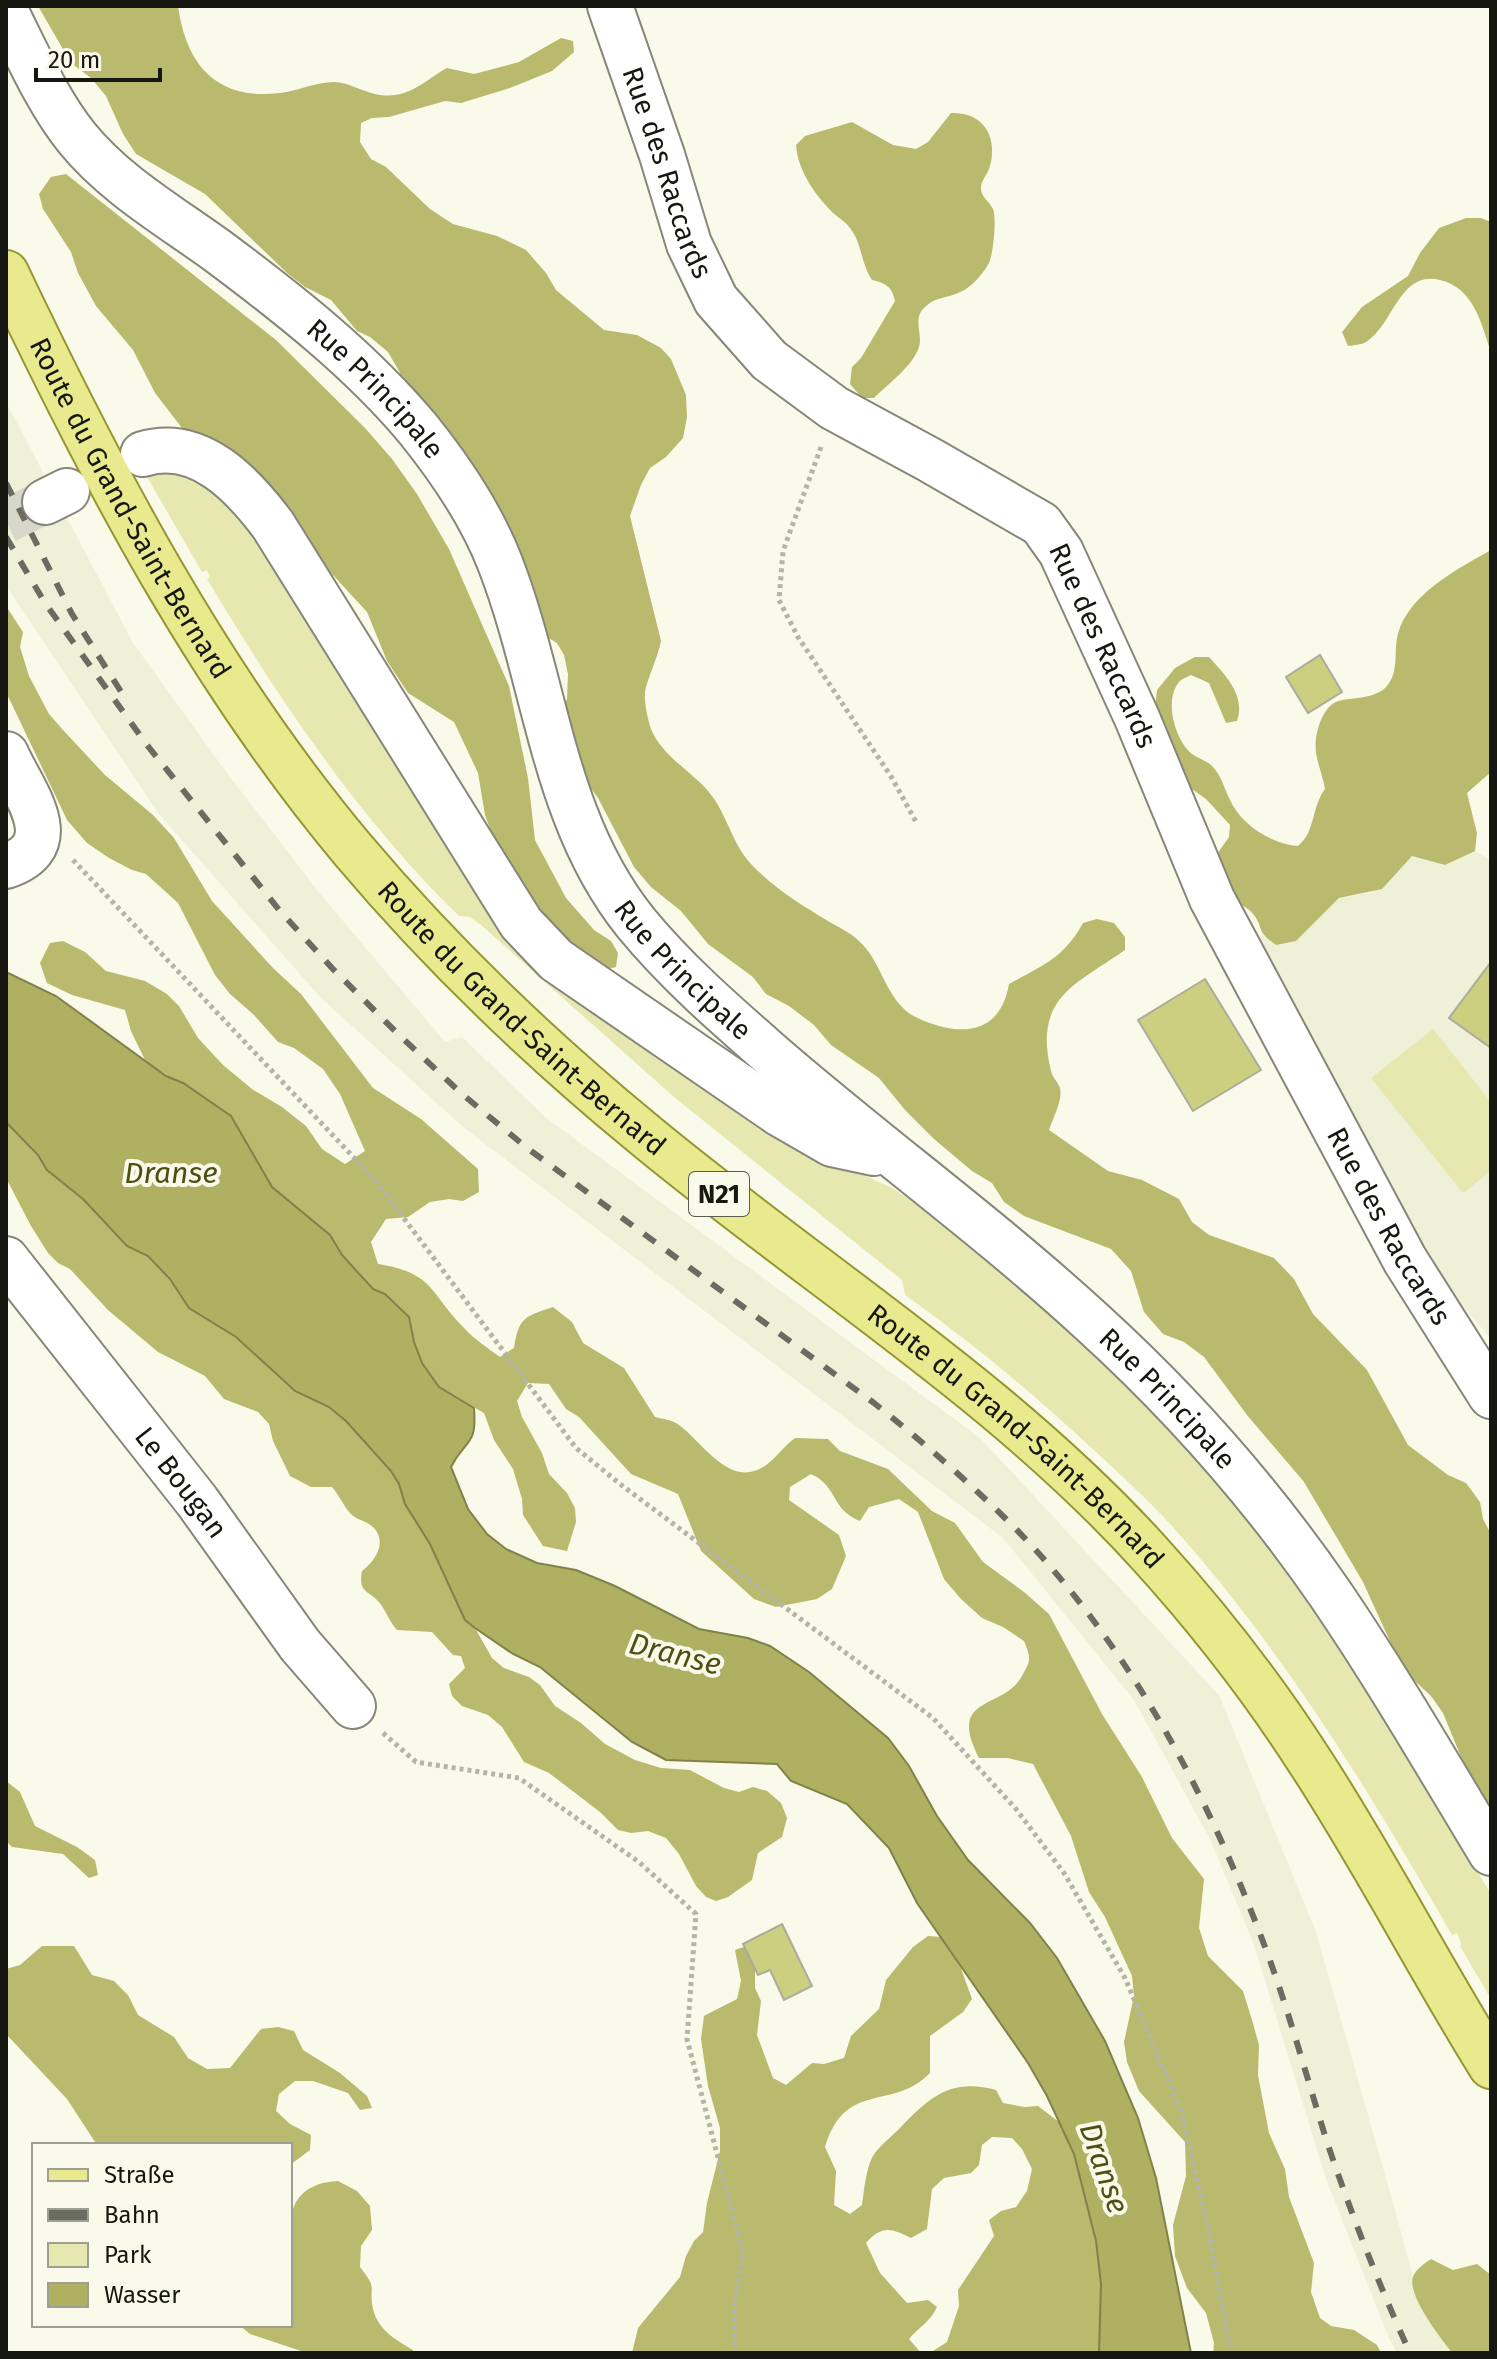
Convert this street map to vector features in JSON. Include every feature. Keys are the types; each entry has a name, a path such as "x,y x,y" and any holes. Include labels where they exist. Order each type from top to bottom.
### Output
{"main road":[{"name":"Route du Grand-Saint-Bernard","path":"6,273 59,383 180,604 244,704 353,850 519,1026 573,1075 706,1185 997,1410 1105,1508 1147,1551 1229,1646 1312,1764 1491,2066"}],"street":[{"name":"Rue des Raccards","path":"610,6 662,155 689,244 716,300 769,360 834,408 1007,502 1041,524 1061,552 1137,718 1212,899 1405,1260 1491,1396"},
{"name":"Rue Principale","path":"6,12 76,137 104,166 299,314 369,376 417,429 461,489 483,523 501,565 568,798 584,839 607,884 637,924 735,1024 847,1121 977,1222 1096,1325 1158,1387 1254,1492 1332,1596 1491,1853"},
{"path":"143,454 159,449 190,454 229,476 255,501 377,689 521,923 556,960 780,1114 832,1144 894,1157"},
{"path":"6,754 36,811 39,832 32,850 6,866"},
{"name":"Le Bougan","path":"6,1259 197,1501 300,1645 353,1706"}],"path":[{"path":"834,408 783,551 779,600 798,637 892,778 916,822"},
{"path":"39,832 55,841 376,1181 576,1448 933,1718 1016,1809 1064,1873 1125,1978 1181,2110 1208,2228 1231,2353"},
{"path":"353,1706 416,1762 519,1778 639,1862 696,1914 687,2039 743,2253 734,2309 735,2353"}],"shaded area":[{"path":"38,6 178,6 188,46 208,75 222,85 258,94 280,93 334,82 375,94 396,95 414,89 447,68 474,74 519,62 561,38 573,41 574,52 552,71 461,103 445,101 389,117 372,118 361,123 360,142 371,159 386,167 430,209 453,224 497,236 526,250 556,290 604,330 637,335 661,348 671,359 686,395 687,417 683,438 666,457 650,468 630,516 661,641 645,693 649,721 656,739 708,791 751,864 788,895 859,941 896,999 906,1011 924,1021 952,1029 976,1028 985,1024 1000,1009 1009,984 1060,953 1083,923 1097,919 1114,923 1125,937 1125,950 1075,984 1053,1010 1047,1046 1052,1073 1061,1093 1049,1130 1108,1171 1142,1180 1179,1199 1192,1222 1209,1235 1274,1258 1294,1279 1313,1314 1367,1370 1408,1445 1448,1475 1466,1483 1480,1502 1483,1519 1491,1534 1491,1808 1470,1779 1443,1713 1431,1696 1403,1670 1363,1582 1304,1482 1247,1415 1204,1357 1184,1342 1163,1334 1144,1312 1131,1271 1111,1249 1024,1216 1004,1202 992,1183 972,1171 934,1139 879,1078 831,1045 814,1025 789,1006 766,994 753,977 708,944 681,911 651,887 634,867 598,798 574,765 561,714 567,699 568,674 564,655 557,643 540,633 526,571 510,530 409,398 388,352 357,331 331,300 305,287 287,273 205,194 136,154 106,96 91,78 71,63"},
{"path":"951,113 980,121 990,136 992,155 981,188 994,214 989,263 967,288 933,301 921,311 918,321 920,342 916,354 874,398 862,398 850,384 852,367 861,358 895,301 888,286 872,280 850,228 813,189 803,173 796,145 805,136 852,122 893,145 916,149 928,142"},
{"path":"66,174 276,340 365,428 417,494 449,549 509,686 528,778 535,840 566,898 594,930 611,941 618,953 616,967 600,971 548,932 497,848 485,815 478,773 454,722 408,693 387,661 367,612 285,523 222,448 182,428 155,393 133,350 96,306 78,273 71,252 43,209 39,194 51,177"},
{"path":"1466,218 1491,222 1491,352 1474,308 1461,291 1452,284 1426,279 1406,291 1376,334 1364,343 1348,346 1342,332 1362,307 1408,276 1439,228"},
{"path":"6,402 133,643 317,890 445,1042 462,1037 545,1117 980,1438 1219,1695 1316,1932 1395,2210 1413,2277 1413,2290 1423,2311 1452,2353 1397,2353 1389,2338 1326,2179 1254,1945 1211,1841 1134,1700 1003,1538 463,1127 320,997 159,814 6,586"},
{"path":"1491,550 1491,772 1467,793 1477,833 1475,851 1445,865 1412,856 1382,889 1339,898 1296,941 1276,945 1263,933 1251,911 1220,896 1210,864 1229,837 1230,825 1206,799 1182,782 1153,727 1157,690 1175,668 1195,657 1209,657 1236,694 1239,703 1237,721 1226,723 1209,683 1191,675 1180,681 1172,698 1176,729 1186,748 1216,771 1235,809 1249,825 1268,837 1298,846 1308,833 1325,789 1316,747 1319,725 1325,712 1336,702 1369,696 1386,687 1395,668 1398,634 1412,607 1436,584"},
{"path":"6,606 23,632 20,647 29,676 49,714 105,775 153,815 174,838 212,901 301,994 373,1088 421,1119 478,1169 479,1192 463,1201 449,1199 430,1202 408,1217 386,1219 371,1242 378,1264 397,1268 421,1279 469,1333 500,1357 514,1348 524,1320 553,1307 572,1322 583,1343 624,1368 655,1417 677,1423 714,1458 735,1471 746,1472 763,1467 795,1438 828,1439 840,1451 888,1469 932,1511 955,1523 983,1562 1049,1614 1102,1714 1142,1777 1172,1838 1204,1879 1199,1928 1208,1956 1243,1991 1252,2020 1259,2045 1258,2075 1269,2133 1285,2169 1289,2197 1314,2263 1311,2292 1320,2318 1331,2326 1354,2330 1377,2345 1381,2353 1213,2353 1214,2343 1206,2313 1187,2288 1175,2256 1173,2225 1186,2176 1185,2142 1139,2091 1127,2062 1124,2042 1134,1996 1132,1976 1105,1917 1089,1892 1071,1836 1033,1764 1008,1758 979,1758 970,1737 969,1722 974,1712 1005,1693 1024,1672 1029,1662 1027,1648 1024,1641 1003,1627 982,1618 944,1579 918,1512 899,1499 869,1507 860,1521 850,1516 826,1485 811,1474 790,1487 789,1500 839,1535 846,1556 832,1589 817,1599 776,1607 754,1599 701,1551 678,1494 631,1474 579,1417 566,1409 549,1384 528,1383 517,1401 522,1417 542,1453 549,1474 567,1493 575,1508 576,1522 567,1551 543,1546 523,1515 522,1499 513,1469 494,1440 484,1413 439,1387 422,1363 409,1317 385,1294 373,1290 342,1255 330,1235 272,1187 231,1116 146,1062 125,1010 72,995 47,983 40,963 50,943 63,941 85,952 106,971 145,981 167,994 179,1006 198,1038 223,1065 306,1126 322,1149 345,1164 365,1151 340,1094 323,1069 294,1048 278,1042 230,994 215,975 178,903 146,874 109,858 87,843 67,820 6,692"},
{"path":"1475,851 1491,860 1491,1339 1403,1236 1259,955 1261,934 1276,945 1296,941 1339,898 1369,893 1412,856 1445,865"},
{"path":"6,1122 38,1155 47,1170 83,1199 127,1246 148,1256 170,1279 189,1308 236,1337 295,1391 329,1407 346,1421 391,1471 465,1619 475,1628 492,1658 504,1668 529,1677 540,1685 555,1706 605,1744 635,1760 661,1768 690,1770 724,1788 739,1792 753,1787 767,1791 781,1803 787,1818 782,1837 758,1853 752,1880 728,1897 716,1901 706,1897 666,1838 648,1831 631,1833 618,1830 600,1812 549,1773 524,1762 502,1727 488,1715 462,1706 452,1696 449,1684 465,1668 461,1656 453,1655 432,1632 397,1630 379,1602 361,1583 362,1571 375,1557 380,1545 373,1527 350,1513 332,1487 311,1487 290,1476 273,1441 269,1424 258,1412 224,1399 205,1376 158,1352 108,1310 70,1269 48,1253 6,1178"},
{"path":"6,1781 20,1792 35,1826 77,1847 95,1860 98,1875 89,1878 63,1854 12,1847 6,1841"},
{"path":"928,1936 941,1937 954,1949 972,1999 963,2012 930,2036 930,2073 901,2091 857,2104 845,2112 834,2126 825,2147 836,2171 834,2205 850,2214 862,2205 867,2173 876,2152 931,2099 942,2093 980,2087 996,2090 1003,2103 1038,2106 1059,2122 1074,2154 1096,2241 1101,2284 1099,2353 930,2353 947,2342 959,2306 958,2290 994,2236 989,2220 1001,2211 1016,2207 1027,2191 1032,2169 1022,2149 1012,2138 992,2137 982,2145 979,2165 971,2173 944,2178 932,2189 927,2229 911,2238 892,2230 882,2231 866,2243 880,2273 907,2303 928,2300 937,2307 928,2321 909,2339 921,2353 632,2353 638,2328 680,2277 686,2256 703,2232 720,2151 720,2128 708,2086 701,2039 704,2016 737,1999 741,1981 735,1950 747,1946 755,1950 755,1988 761,2001 757,2035 773,2078 786,2085 812,2063 824,2064 844,2058 851,2036 879,2009 886,1980 913,1947"},
{"path":"42,1946 74,1946 92,1975 114,1981 128,1995 138,2015 174,2037 188,2058 207,2069 230,2068 261,2029 278,2027 294,2031 303,2050 340,2073 367,2096 372,2108 360,2110 348,2093 313,2081 295,2081 279,2094 276,2111 290,2124 311,2135 310,2150 292,2164 292,2143 96,2143 67,2099 6,2034 6,1969 20,1965"},
{"path":"338,2181 357,2191 370,2206 372,2230 361,2246 360,2267 371,2285 373,2309 379,2323 413,2353 307,2353 250,2334 241,2327 292,2327 292,2212 300,2197 320,2184"},
{"path":"1431,2259 1453,2270 1477,2264 1491,2275 1491,2353 1452,2353 1426,2316 1415,2295 1413,2277"}],"green space":[{"path":"160,465 227,488 464,855 849,1168 912,1201 1065,1325 1191,1451 1282,1564 1361,1680 1491,1894 1491,1999 1460,1946 1457,1933 1452,1935 1326,1727 1256,1628 1160,1513 1027,1391 905,1295 902,1280 674,1097 481,925 470,917 459,916 387,839 292,713 207,579 210,577 207,570 202,572 143,470"},
{"path":"1433,1029 1491,1102 1491,1171 1463,1193 1371,1078"}],"water":[{"name":"Dranse","path":"6,972 56,996 166,1076 183,1083 231,1116 272,1187 330,1235 342,1255 373,1289 385,1294 409,1317 422,1363 439,1387 474,1408 472,1436 451,1467 468,1509 487,1534 506,1549 537,1563 576,1570 615,1586 699,1629 748,1638 770,1646 809,1672 888,1738 968,1860 1030,1923 1057,1958 1105,2041 1138,2118 1156,2178 1191,2353 1099,2353 1101,2284 1096,2241 1074,2154 1028,2063 917,1903 889,1848 847,1804 791,1781 777,1764 666,1760 632,1742 540,1667 513,1654 465,1620 430,1544 405,1504 399,1484 346,1421 329,1407 295,1391 236,1337 189,1308 170,1279 148,1256 127,1246 83,1199 47,1170 38,1155 6,1122"}],"building":[{"path":"1320,655 1342,692 1308,713 1286,677"},
{"path":"1491,962 1491,1048 1449,1018"},
{"path":"1205,979 1261,1070 1193,1111 1138,1020"},
{"path":"782,1924 812,1986 784,2000 770,1970 758,1975 743,1944"}],"tunnel":[{"path":"6,521 45,502"}],"railway":[{"path":"6,483 72,614 125,698"},
{"path":"6,537 45,603 147,745 280,911 397,1033 462,1094 527,1148 874,1403 910,1433 1014,1527 1056,1573 1095,1623 1164,1728 1246,1897 1292,2026 1347,2198 1410,2353"}]}
